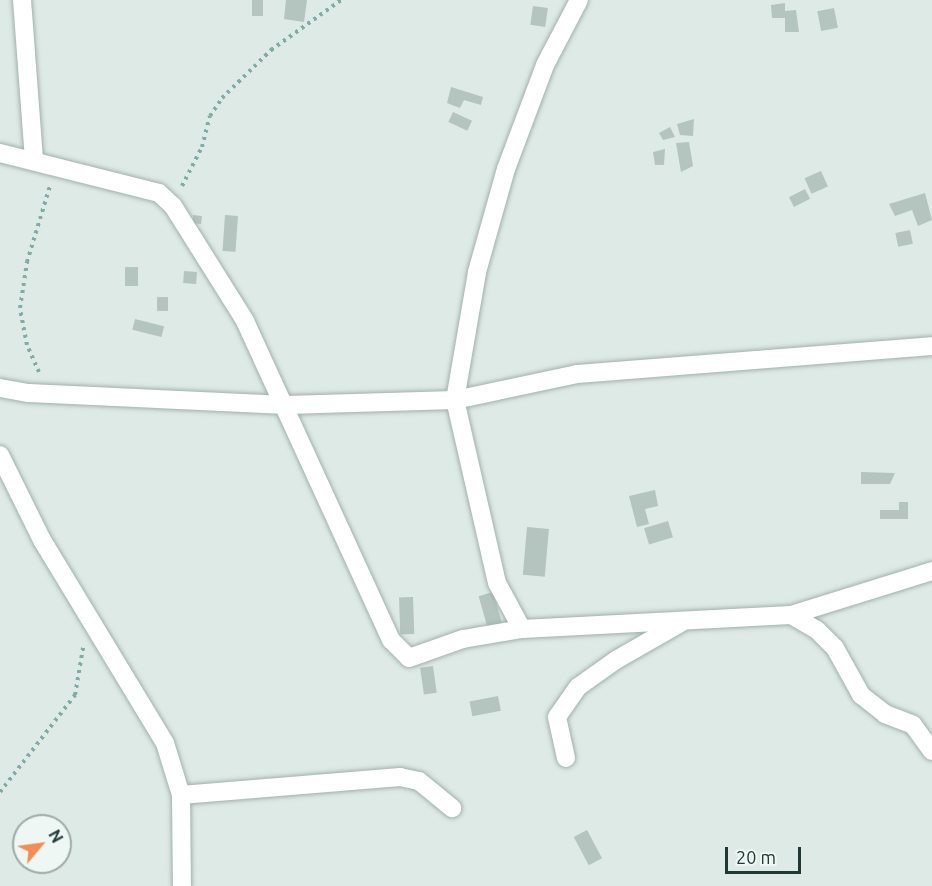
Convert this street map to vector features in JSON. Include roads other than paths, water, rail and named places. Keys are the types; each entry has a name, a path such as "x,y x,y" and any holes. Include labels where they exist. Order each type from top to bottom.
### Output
{"street":[{"path":"22,0 34,160"},
{"path":"522,629 497,583 455,400 477,272 506,169 545,65 579,0"},
{"path":"0,153 159,193 173,206 245,321 286,405 391,640 404,655 415,657 463,639 522,629 791,615 932,571"},
{"path":"0,388 50,394 286,405 455,400 577,374 932,346"},
{"path":"0,455 42,540 165,743 181,795 182,886"},
{"path":"791,615 817,630 835,648 861,695 885,714 913,725 932,751"},
{"path":"566,758 558,737 557,717 578,687 616,660 686,620"},
{"path":"181,795 400,777 419,781 452,808"}]}
